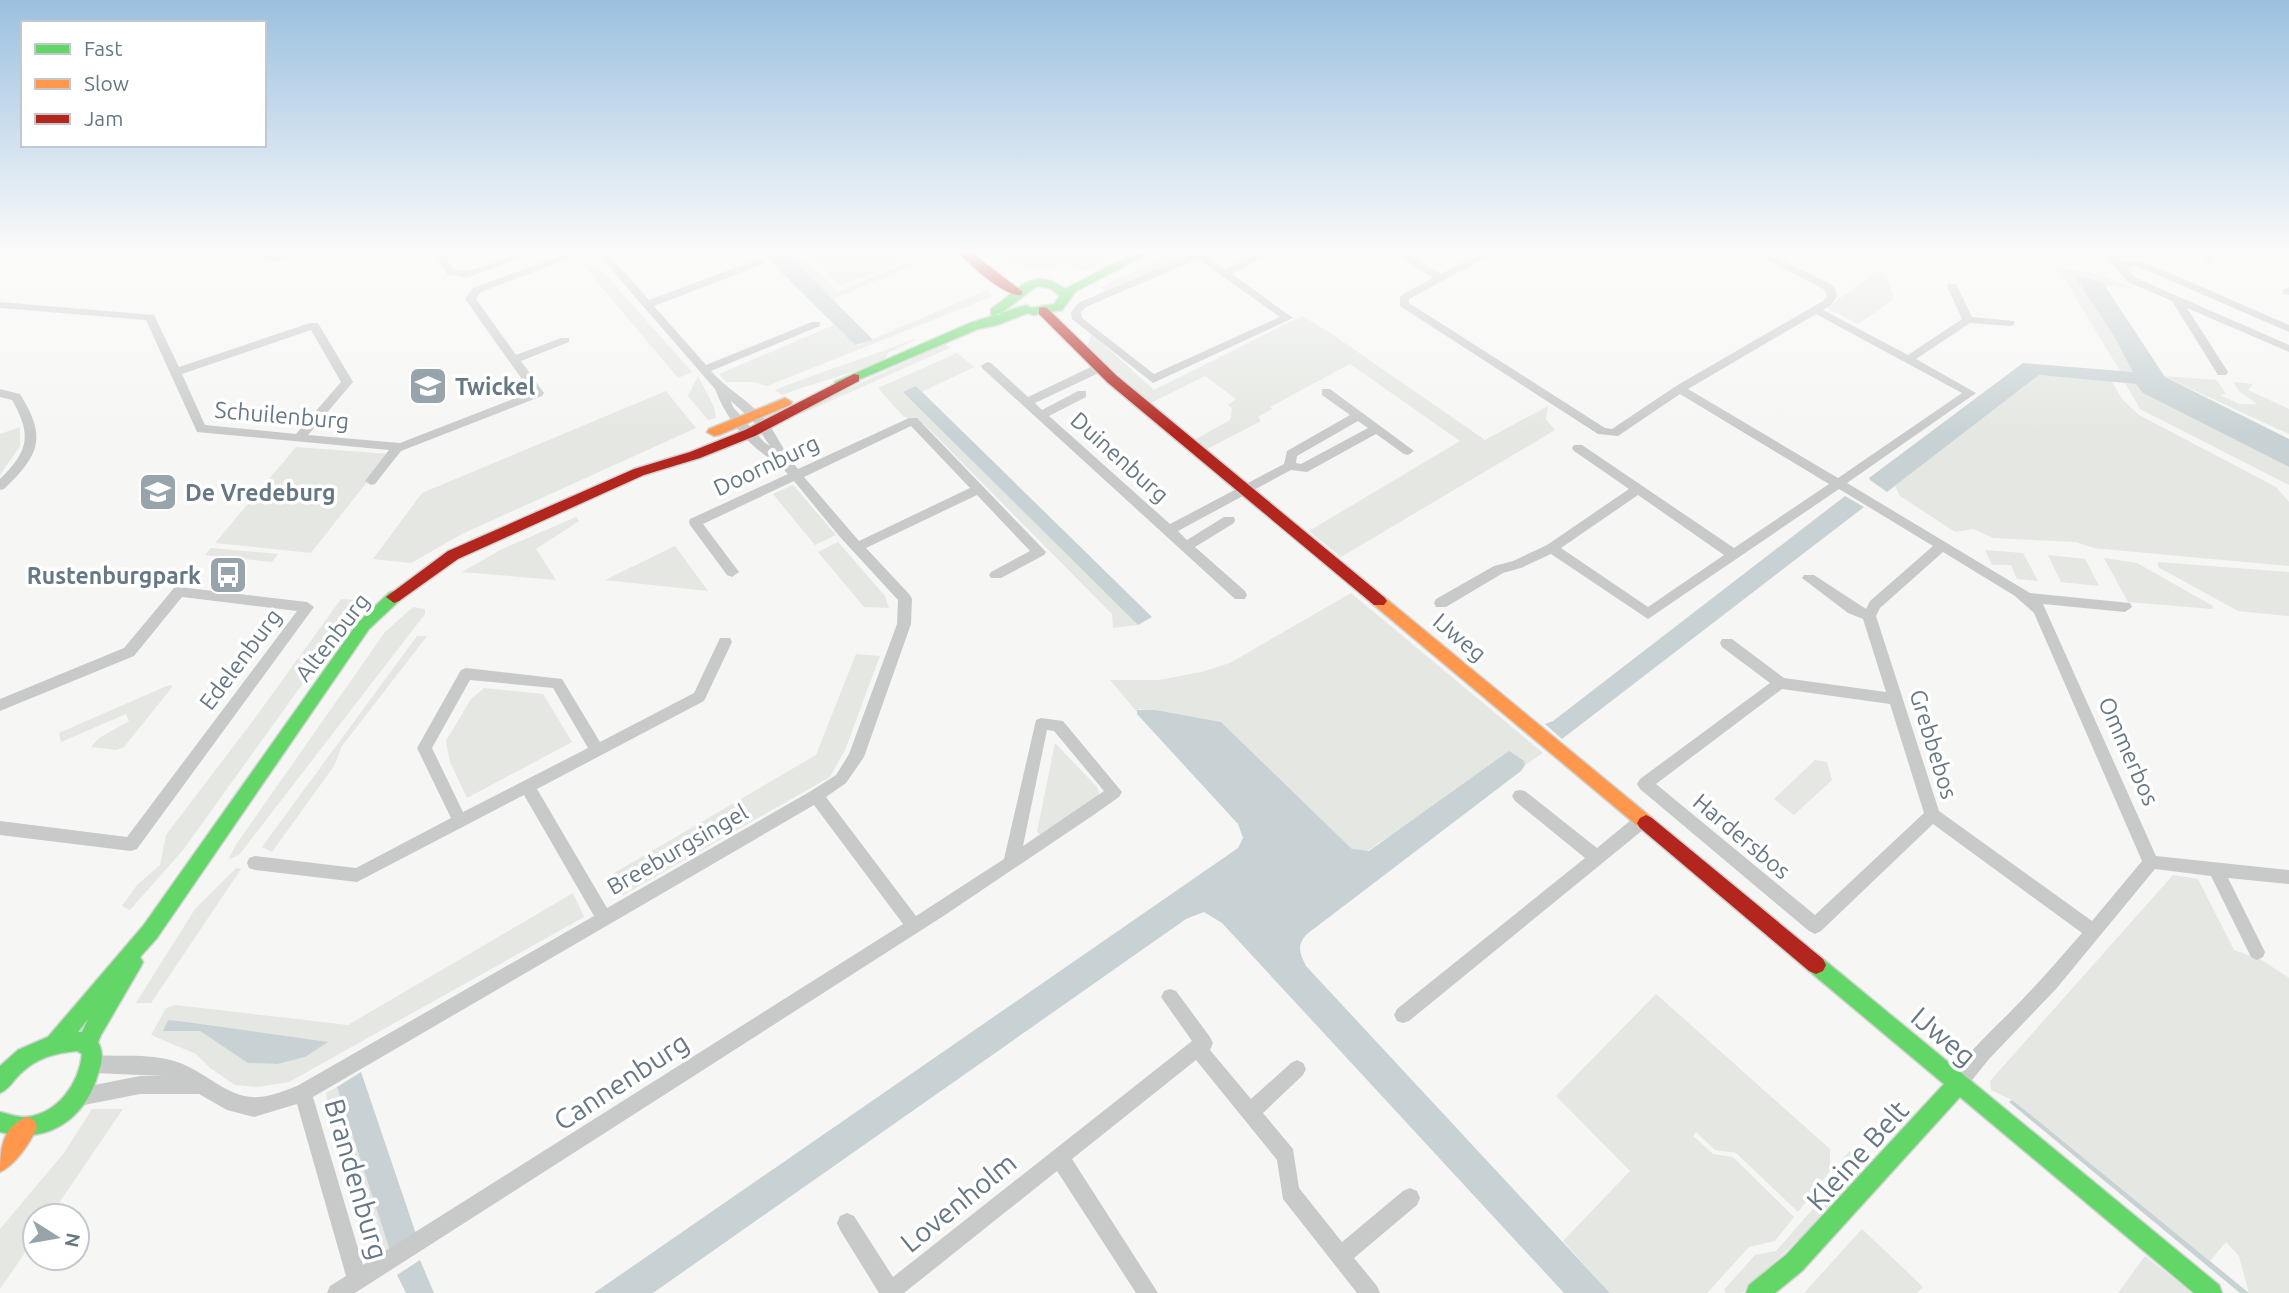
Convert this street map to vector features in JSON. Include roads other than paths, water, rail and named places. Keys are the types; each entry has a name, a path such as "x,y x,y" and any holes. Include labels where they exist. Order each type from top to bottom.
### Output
{"street":[{"name":"Schuilenburg","path":"106,313 150,317 201,429 398,447 538,393 481,313"},
{"name":"Breeburgsingel","path":"94,1064 159,1067 177,1071 228,1103 248,1109 269,1106 303,1093 841,779 856,757 894,655 906,612 905,599 782,459 760,444 751,423 728,408 720,388 654,313"},
{"name":"Altenburg","path":"57,1042 150,932 364,625 405,587 453,555 974,326 993,322 1003,313"},
{"name":"IJweg","path":"1063,313 1071,328 1073,340 1099,368 2211,1293"},
{"path":"1076,313 1077,319 1153,379 1288,318 1281,313"},
{"path":"1419,313 1602,431 1614,433 1680,389 1809,313"},
{"path":"1552,548 1648,614 1970,393 1821,313"},
{"path":"1965,313 1968,320"},
{"path":"2185,313 2222,372"},
{"path":"2211,313 2289,349"},
{"path":"2251,313 2289,330"},
{"path":"1908,360 1968,320 2010,323"},
{"path":"703,370 816,324"},
{"path":"176,372 314,325 347,382 299,438"},
{"path":"514,359 565,340"},
{"name":"Duinenburg","path":"988,366 1240,595"},
{"name":"Duinenburg","path":"1027,402 1099,368"},
{"name":"Ommerbos","path":"1680,389 2027,598 2040,610 2151,862"},
{"path":"1326,392 1408,451"},
{"path":"0,393 16,397 22,407 29,423 32,448 20,468 0,486"},
{"name":"Duinenburg","path":"1041,415 1082,394"},
{"path":"1290,466 1291,454 1359,415"},
{"name":"Doornburg","path":"732,572 695,522 913,421 979,489"},
{"path":"1247,490 1290,466 1303,469 1377,428"},
{"path":"371,481 398,447"},
{"path":"1578,448 1734,555"},
{"path":"857,547 979,489 1039,552 996,575"},
{"path":"1441,603 1499,569 1517,565 1552,548 1638,489"},
{"name":"Duinenburg","path":"1170,530 1247,490"},
{"path":"1187,546 1229,520"},
{"path":"1809,578 1853,609 1869,616 1875,605 1940,547"},
{"name":"Edelenburg","path":"0,705 129,652 179,592 307,607 131,844 0,828"},
{"path":"2027,598 2125,607"},
{"name":"Grebbebos","path":"1869,616 1932,815 2094,932"},
{"path":"255,863 357,875 699,697 725,642"},
{"path":"1727,643 1780,683 1896,699"},
{"path":"460,821 424,747 466,674 557,683 596,749"},
{"name":"Hardersbos","path":"1780,683 1645,784 1815,926 1932,815"},
{"name":"Cannenburg","path":"337,1293 914,926 1011,863 1114,792 1058,725 1041,724 1011,863"},
{"path":"527,786 605,919"},
{"path":"816,796 914,926"},
{"path":"1520,796 1597,858"},
{"path":"1403,1015 1643,820"},
{"path":"1959,1083 1983,1053 2050,983 2151,862 2289,877"},
{"path":"2216,869 2257,952"},
{"name":"Altenburg","path":"87,1046 92,1031 118,992 150,932"},
{"path":"1170,997 1204,1043 1197,1048 1286,1156 1290,1192 1370,1293"},
{"path":"0,1083 17,1062 35,1050 57,1042 73,1040 87,1046 91,1051 94,1064 89,1080 79,1097 56,1116 27,1127 0,1124"},
{"name":"Lovenholm","path":"891,1292 1197,1048"},
{"path":"0,1063 17,1062"},
{"path":"1251,1112 1297,1069"},
{"name":"Kleine Belt","path":"1757,1293 1794,1263 1959,1083"},
{"path":"79,1097 140,1085 201,1084"},
{"name":"Brandenburg","path":"303,1093 356,1280"},
{"path":"0,1161 27,1127"},
{"path":"1059,1157 1148,1292"},
{"path":"1341,1256 1410,1198"},
{"path":"847,1223 891,1292"},
{"name":"Kleine Belt","path":"1776,1293 1794,1263"}],"place":[{"name":"Twickel","path":"428,386"},
{"name":"De Vredeburg","path":"158,492"},
{"name":"Rustenburgpark","path":"228,575"}]}
